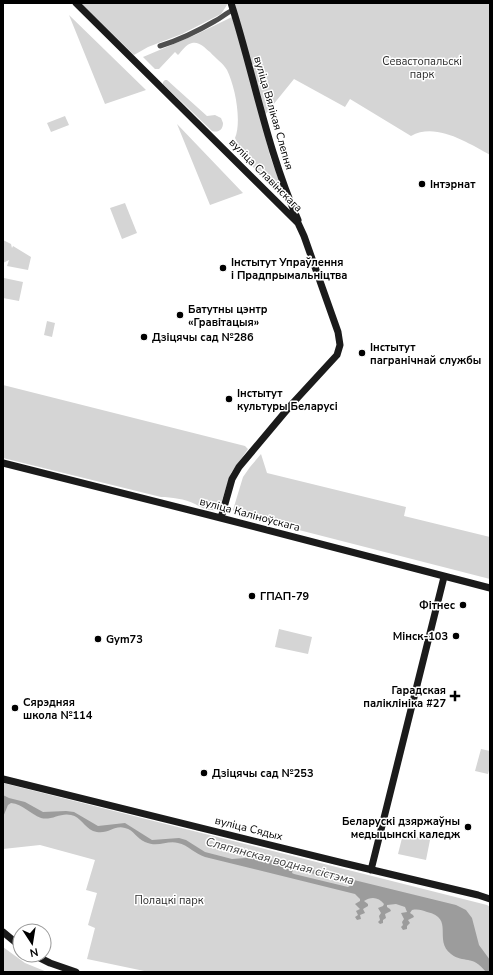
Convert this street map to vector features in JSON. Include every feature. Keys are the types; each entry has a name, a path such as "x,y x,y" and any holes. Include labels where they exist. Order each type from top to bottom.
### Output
{"street":[{"name":"вуліца Славінскага","path":"76,3 280,204 301,228 338,332 340,343 339,350 334,358 286,411 239,467 232,479 221,518"},
{"path":"160,46 216,21 232,6"},
{"name":"вуліца Вялікая Слепня","path":"232,6 271,147 288,198 301,228"},
{"path":"280,204 288,198"},
{"name":"вуліца Каліноўскага","path":"3,463 490,588"},
{"path":"371,870 444,577"},
{"name":"вуліца Сядых","path":"3,779 490,899"},
{"path":"3,932 12,939"},
{"path":"50,963 76,972"}],"green space":[{"path":"81,3 227,3 227,5 221,14 182,34 148,47 134,55"},
{"name":"Севастопальскі парк","path":"234,3 490,3 490,155 462,140 441,133 431,131 421,132 411,136 350,99 345,107 294,79 264,116"},
{"path":"69,15 146,90 105,104"},
{"path":"232,17 252,82 270,156 284,194 280,194 260,171 258,172 237,151 237,142 235,138 238,113 233,85 227,70 210,52 199,44 190,44 178,55 175,52 159,69 155,69 143,57 195,35"},
{"path":"165,80 167,80 207,116 215,115 221,118 223,125 221,129 216,132 212,131 163,84"},
{"path":"65,116 69,125 51,132 47,123"},
{"path":"177,124 243,193 210,205"},
{"path":"125,203 137,233 122,239 110,208"},
{"path":"3,240 11,244 12,248 13,246 31,257 28,270 7,266 9,260 3,263"},
{"path":"4,278 23,282 19,301 3,298"},
{"path":"47,321 55,323 52,337 44,335"},
{"path":"3,385 245,446 248,449 231,473 220,506 215,510 205,509 191,502 161,497 3,458"},
{"path":"261,454 267,473 406,507 404,516 490,537 490,579 236,514 233,510 243,477"},
{"path":"279,629 312,637 308,654 275,647"},
{"path":"481,749 490,751 490,767 488,774 475,771"},
{"name":"Полацкі парк","path":"3,783 487,905 490,907 490,972 149,972 87,959 95,928 88,925 97,893 86,890 95,860 40,845 3,849"},
{"path":"403,834 430,840 426,860 398,854"},
{"path":"3,947 12,954 12,963 25,963 47,972 3,972"}],"shaded area":[{"name":"Сляпянская водная сістэма","path":"3,795 25,802 43,812 74,812 98,826 125,823 152,840 179,838 186,840 205,852 232,859 260,857 456,905 466,910 472,918 479,945 490,960 490,972 486,972 481,966 472,961 456,957 451,954 446,948 444,942 440,919 435,915 423,911 412,910 410,913 414,917 408,920 410,923 407,926 407,929 403,930 401,927 404,919 401,913 407,912 405,907 396,904 387,905 391,911 385,914 386,918 383,920 383,923 380,924 378,922 380,920 379,916 381,913 378,908 384,904 380,900 372,898 364,901 368,904 368,906 363,909 365,913 360,915 361,919 357,920 355,917 358,915 356,911 360,909 355,904 360,901 360,899 355,894 205,857 174,842 150,844 142,841 128,829 121,827 103,832 93,831 74,816 67,814 45,819 33,814 19,805 11,803 8,805 3,817","holes":["293,869 349,882 351,885 348,887 292,873"]}],"place":[{"name":"Інтэрнат","path":"422,184"},
{"name":"Інстытут Упраўлення і Прадпрымальніцтва","path":"223,268"},
{"name":"Батутны цэнтр «Гравітацыя»","path":"180,315"},
{"name":"Дзіцячы сад №286","path":"144,337"},
{"name":"Інстытут пагранічнай службы","path":"362,353"},
{"name":"Інстытут культуры Беларусі","path":"229,399"},
{"name":"ГПАП-79","path":"252,596"},
{"name":"Фітнес","path":"463,605"},
{"name":"Мінск-103","path":"456,636"},
{"name":"Gym73","path":"98,639"},
{"name":"Гарадская паліклініка #27","path":"455,696"},
{"name":"Сярэдняя школа №114","path":"15,708"},
{"name":"Дзіцячы сад №253","path":"204,773"},
{"name":"Беларускі дзяржаўны медыцынскі каледж","path":"468,827"}]}
